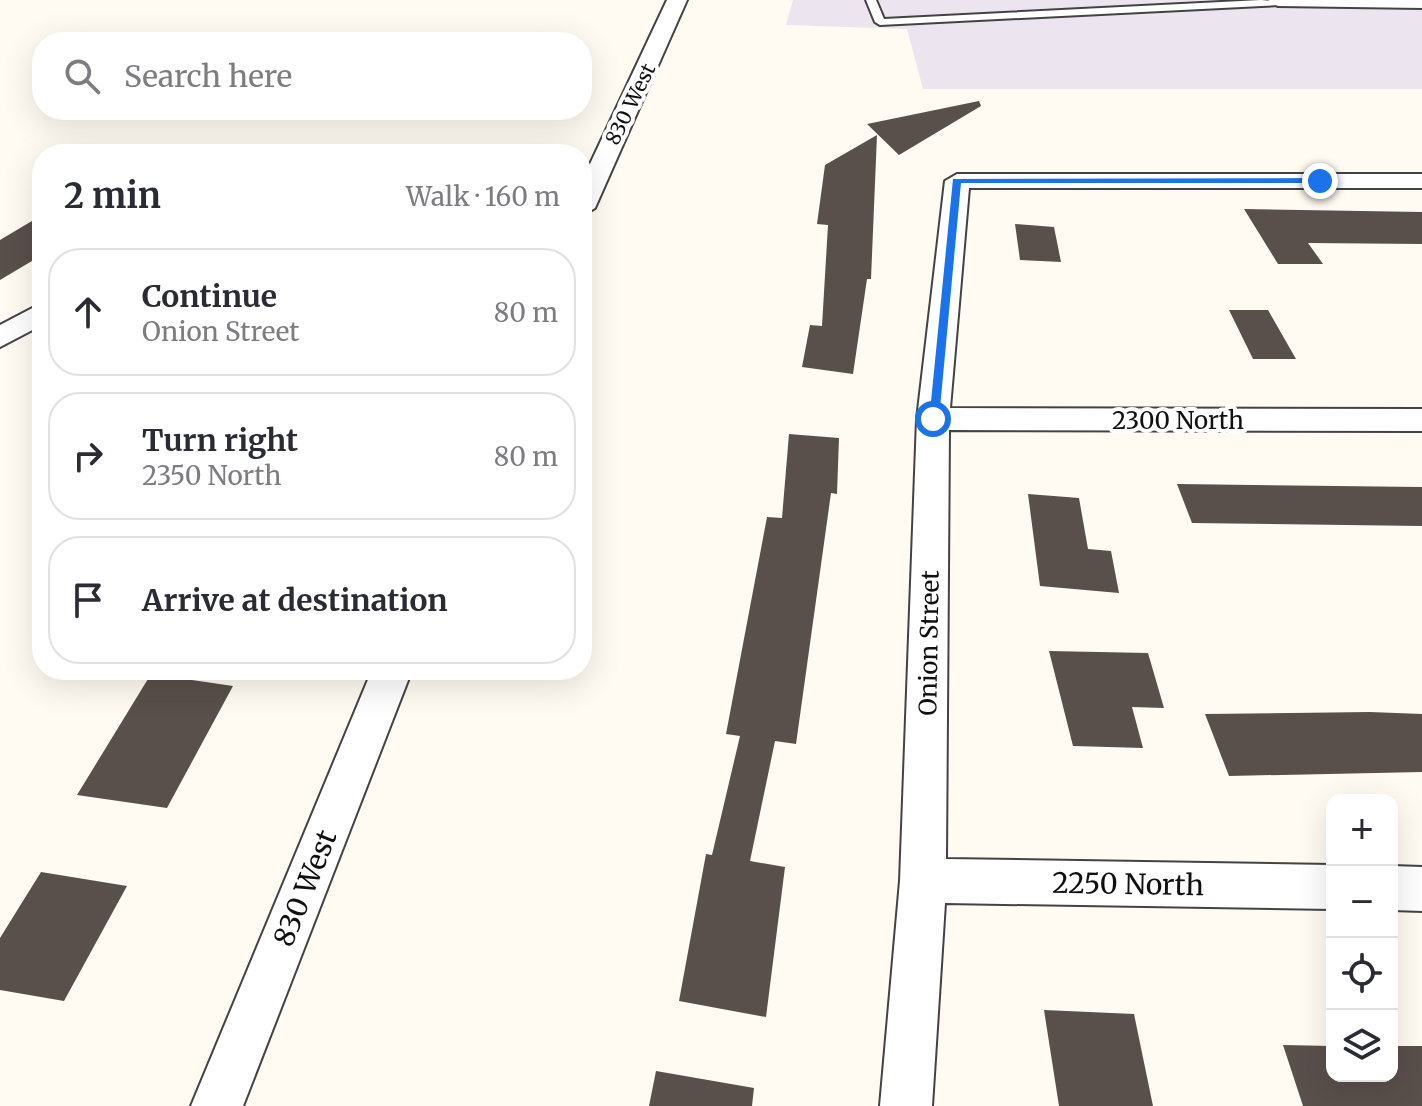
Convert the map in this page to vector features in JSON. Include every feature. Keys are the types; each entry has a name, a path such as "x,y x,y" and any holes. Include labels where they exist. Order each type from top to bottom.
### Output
{"street":[{"name":"830 West","path":"592,166 677,0"},
{"path":"1279,1 1422,2"},
{"name":"Onion Street","path":"906,1106 923,881 933,419 957,181 1422,181"},
{"path":"0,338 32,318"},
{"name":"2300 North","path":"933,419 1422,420"},
{"name":"830 West","path":"217,1106 388,680"},
{"name":"2250 North","path":"923,881 1326,887"},
{"path":"1398,888 1422,889"}],"lane":[{"path":"871,0 880,22 1279,1"}],"shaded area":[{"path":"793,0 1422,0 1422,89 923,89 907,29 786,25"}],"building":[{"path":"979,101 981,106 899,155 867,124"},
{"path":"877,135 871,279 867,279 853,374 802,367 810,325 822,326 828,225 817,224 825,165"},
{"path":"1244,209 1422,212 1422,244 1308,243 1323,264 1278,264"},
{"path":"32,221 32,261 0,280 0,240"},
{"path":"1015,224 1054,227 1061,262 1020,260"},
{"path":"1229,310 1268,310 1296,359 1253,359"},
{"path":"789,434 839,438 837,494 831,493 796,744 775,741 750,861 785,867 766,1017 679,1001 706,854 712,855 740,736 726,734 767,517 782,518"},
{"path":"1177,484 1422,487 1422,526 1192,523"},
{"path":"1028,494 1079,498 1088,549 1111,551 1119,593 1040,586"},
{"path":"1049,651 1148,653 1164,708 1132,707 1143,748 1073,746"},
{"path":"147,680 192,680 233,686 167,808 77,795"},
{"path":"1205,714 1422,714 1422,772 1229,776"},
{"path":"41,872 127,886 64,1001 0,990 0,938"},
{"path":"1044,1010 1134,1014 1153,1106 1059,1106"},
{"path":"1283,1045 1326,1046 1326,1082 1398,1082 1398,1046 1422,1046 1422,1106 1303,1106"},
{"path":"656,1071 754,1088 752,1106 649,1106"}],"route":[{"path":"933,419 957,181 1320,181"}]}
